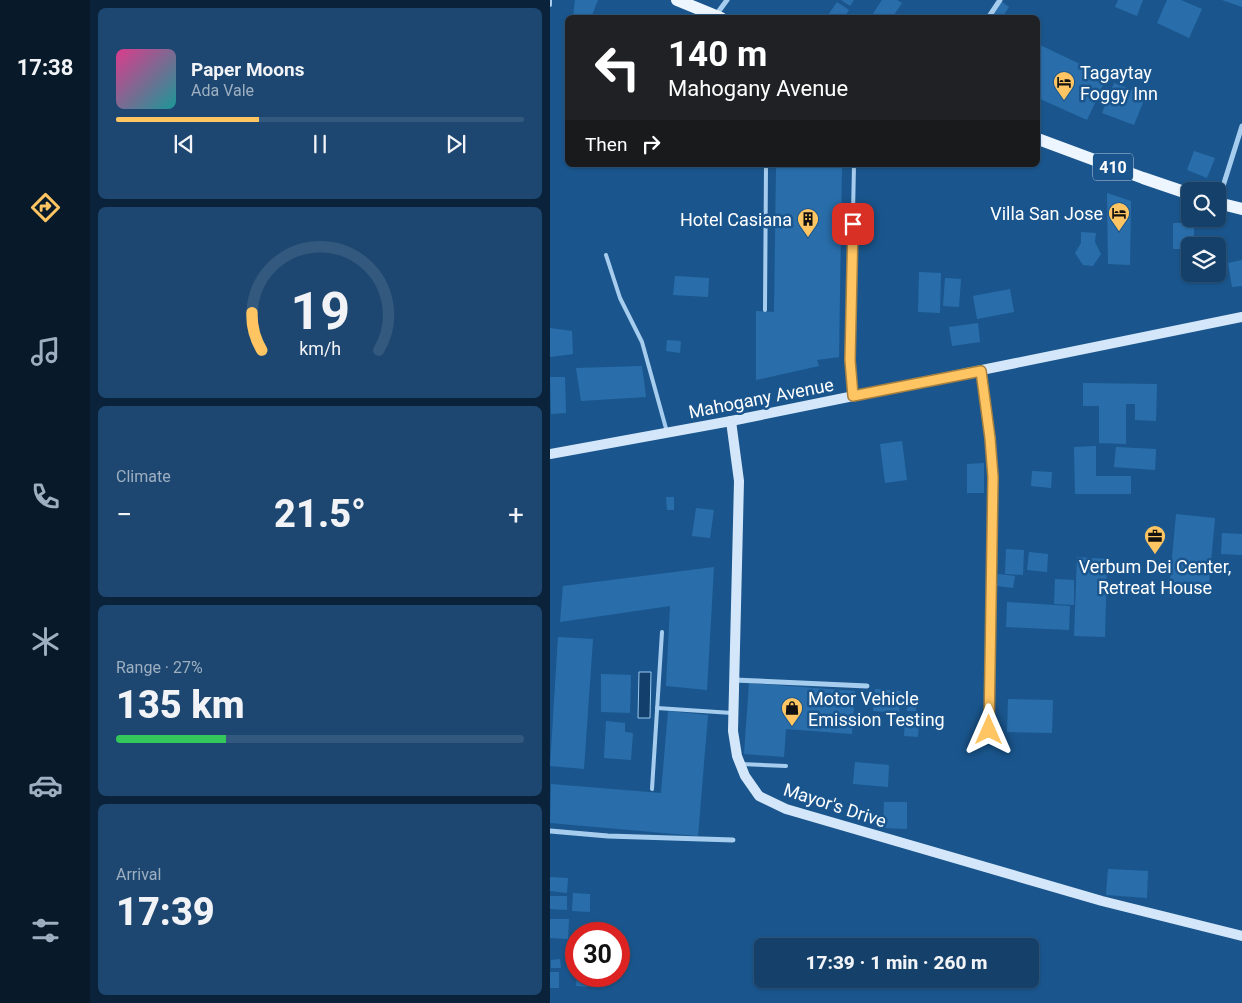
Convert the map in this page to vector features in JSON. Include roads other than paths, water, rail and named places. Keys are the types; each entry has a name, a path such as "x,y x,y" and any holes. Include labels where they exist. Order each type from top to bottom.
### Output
{"main road":[{"path":"678,0 716,15"},
{"name":"410","path":"1040,140 1181,191"},
{"path":"1226,205 1242,210"}],"street":[{"path":"720,15 727,0"},
{"path":"990,15 1000,0"},
{"path":"1224,182 1242,126"},
{"name":"Mahogany Avenue","path":"550,454 731,421 1242,318"},
{"path":"981,371 993,477 989,730"},
{"name":"Mayor's Drive","path":"731,421 739,481 733,731 740,764 745,776 759,796 786,809 1102,901 1242,936"},
{"path":"734,680 867,686"},
{"path":"550,831 608,836 733,840"}],"lane":[{"path":"765,310 766,167"},
{"path":"853,396 850,360 854,167"},
{"path":"606,255 620,298 642,342 667,432"},
{"path":"652,789 662,632"},
{"path":"657,708 734,713"},
{"path":"740,764 786,766"}],"water":[{"path":"639,672 651,672 650,718 638,718"}],"place":[{"name":"Tagaytay Foggy Inn","path":"1064,101"},
{"name":"Villa San Jose","path":"1119,232"},
{"name":"Hotel Casiana","path":"808,238"},
{"name":"Verbum Dei Center, Retreat House","path":"1155,555"},
{"name":"Motor Vehicle Emission Testing","path":"792,727"}]}
